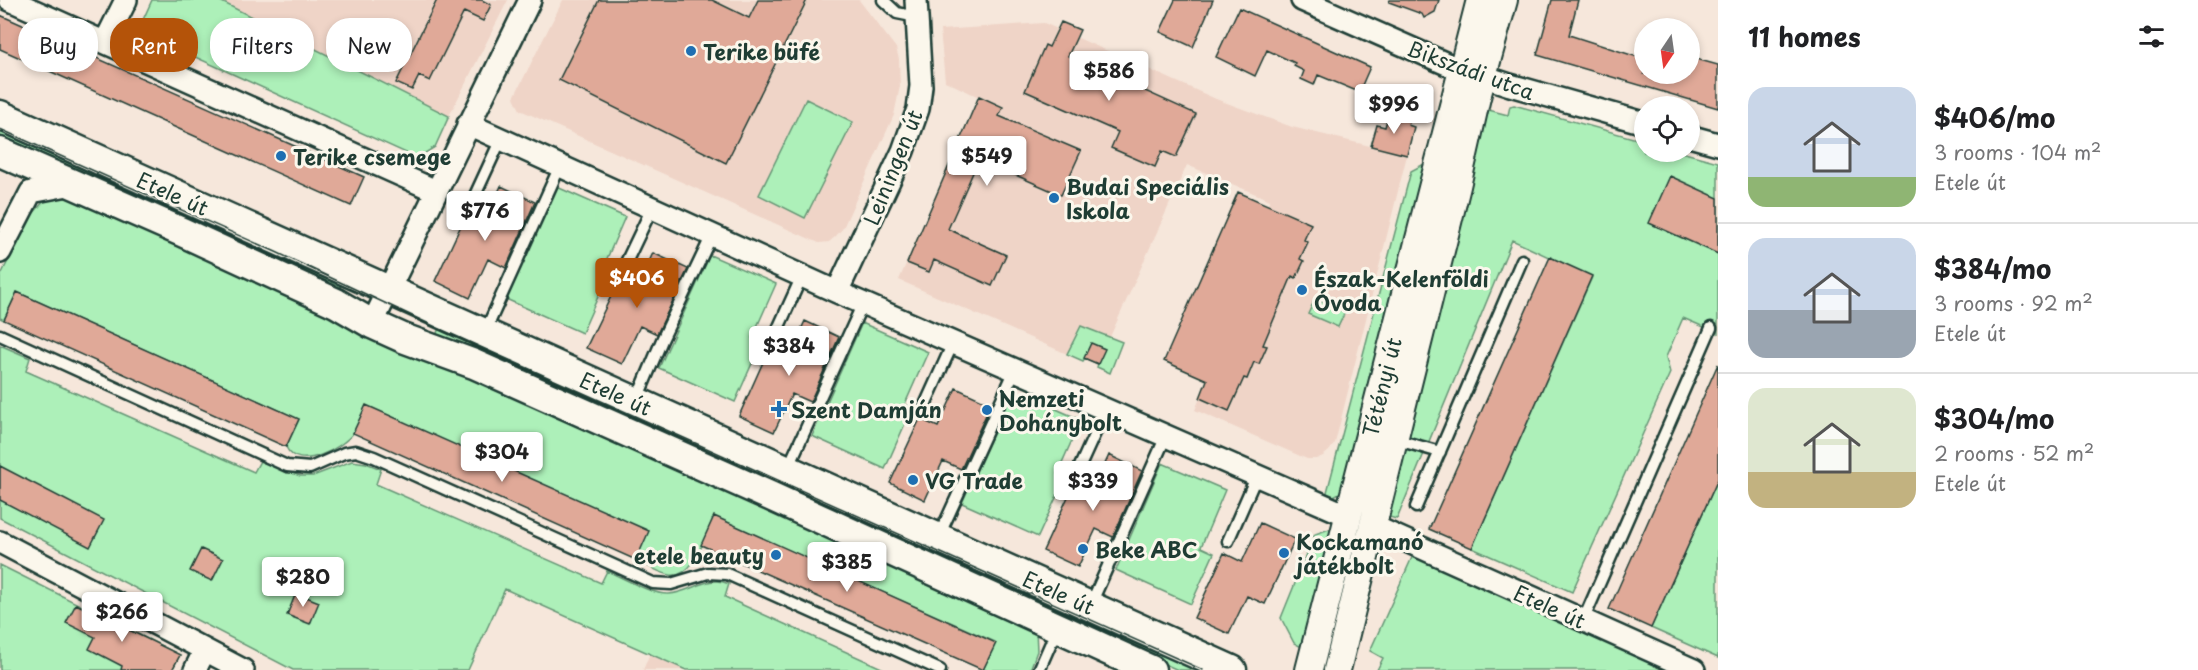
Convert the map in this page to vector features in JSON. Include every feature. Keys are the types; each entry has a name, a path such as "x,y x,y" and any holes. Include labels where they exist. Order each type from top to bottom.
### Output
{"main road":[{"name":"Etele út","path":"0,115 1232,670"},
{"name":"Etele út","path":"1,152 336,303 372,324 484,369 1059,626 1151,670"}],"street":[{"path":"10,0 436,191"},
{"path":"105,42 126,0"},
{"path":"372,324 387,289 530,0"},
{"name":"Bikszádi utca","path":"1302,0 1449,65 1634,120"},
{"name":"Tétényi út","path":"1337,670 1394,439 1473,73 1480,0"},
{"name":"Tétényi út","path":"1309,670 1434,178 1473,73 1504,0"},
{"name":"Leiningen út","path":"837,292 903,150 918,110 921,86 917,8"},
{"path":"468,124 837,292 1349,516"},
{"path":"1700,139 1718,144"},
{"path":"1,152 23,178 31,192"},
{"path":"31,192 74,184"},
{"path":"0,252 31,192"},
{"name":"Etele út","path":"1373,526 1694,670"},
{"path":"0,542 243,670"},
{"path":"195,670 205,650"}],"lane":[{"path":"883,0 897,12 917,8"},
{"path":"471,204 501,139"},
{"path":"485,334 560,166"},
{"path":"621,273 652,208"},
{"path":"635,402 712,235"},
{"path":"1416,507 1522,260"},
{"path":"772,342 802,276"},
{"path":"787,470 863,303"},
{"path":"1583,621 1711,327"},
{"path":"0,335 287,466 310,468 344,453 356,452 374,457 653,583 671,584 708,573 727,574 940,670"},
{"path":"925,405 953,343"},
{"path":"938,538 1015,370"},
{"path":"1076,475 1106,409"},
{"path":"1090,607 1166,436"},
{"path":"1394,439 1440,452"},
{"path":"1228,541 1257,476"},
{"path":"1039,670 1059,626"}],"shaded area":[{"path":"218,0 508,0 449,116 361,72 412,72 412,18 326,18 326,54 314,48 314,18 254,18"},
{"path":"563,0 859,0 896,48 899,59 900,86 894,115 843,228 829,242 819,243 520,110 514,97"},
{"path":"1044,23 1216,99 1292,127 1407,155 1335,443 1323,456 1307,459 1195,410 1229,330 1252,238 1270,200 1187,165 1110,337 1081,326 1067,354 899,280 979,97 945,81 940,30"},
{"path":"650,653 686,670 643,670"}],"green space":[{"path":"152,0 218,0 254,18 210,18 210,64 198,58 198,18 144,18"},
{"path":"314,48 326,54 326,72 361,72 449,116 435,147 417,158 228,72 314,72"},
{"path":"806,99 853,122 805,218 759,195"},
{"path":"1514,105 1634,138 1634,162 1700,162 1700,157 1718,162 1718,333 1683,318 1666,357 1670,373 1572,592 1472,548 1592,277 1512,240 1397,519 1389,517 1387,509 1485,121 1481,108 1508,115 1510,106"},
{"path":"0,127 342,281 337,292 0,140"},
{"path":"1428,162 1345,490 1332,497 1326,496 1411,171"},
{"path":"557,187 625,217 602,270 608,274 582,333 506,299"},
{"path":"64,193 1036,630 1037,651 1030,670 983,670 995,642 714,517 693,563 679,574 666,574 636,560 366,406 354,432 340,445 320,455 300,458 286,447 299,419 17,292 4,320 0,318 0,277 30,217 46,199"},
{"path":"710,255 776,284 752,338 761,343 735,402 659,368"},
{"path":"1315,299 1345,312 1338,327 1308,314"},
{"path":"862,323 928,352 905,404 912,408 885,469 812,436"},
{"path":"1081,326 1122,342 1110,373 1085,358 1083,361 1067,354"},
{"path":"439,328 1208,670 1178,670 435,338"},
{"path":"0,345 30,358 26,371 254,472 260,461 300,476 313,476 352,461 366,463 381,469 376,484 601,583 607,571 662,594 677,593 713,581 729,584 725,597 886,670 686,670 505,589 468,670 293,670 0,518"},
{"path":"1013,390 1081,420 1057,474 1065,478 1038,537 962,503"},
{"path":"1162,463 1225,490 1201,547 1214,553 1191,604 1116,570"},
{"path":"1718,479 1718,658 1651,628"},
{"path":"1335,527 1305,649 1294,643 1281,618 1315,534"},
{"path":"1414,553 1674,670 1377,670 1383,658 1370,651"},
{"path":"0,565 180,655 172,670 0,670"}],"building":[{"path":"437,0 482,0 491,5 483,21 464,12 430,81 419,76 412,90 396,83 401,72 412,72 412,51"},
{"path":"599,0 712,0 749,18 758,0 807,0 726,163 559,80"},
{"path":"1175,0 1213,0 1193,47 1160,32"},
{"path":"1390,0 1439,0 1435,12 1424,18 1422,14 1389,2"},
{"path":"1552,0 1578,0 1569,35 1634,56 1634,83 1537,55"},
{"path":"1239,8 1370,67 1359,92 1318,75 1314,85 1301,79 1304,71 1294,66 1295,63 1267,50 1255,76 1216,57"},
{"path":"0,15 18,23 18,57 0,49"},
{"path":"1061,22 1080,30 1068,56 1196,114 1176,157 1162,151 1155,167 1111,148 1118,132 1025,91 1045,45 1049,47"},
{"path":"98,59 110,64 110,72 128,72 364,177 351,206 51,72 98,72"},
{"path":"1700,60 1718,65 1718,108 1700,103 1700,96 1677,96 1636,84 1700,84"},
{"path":"979,96 1003,107 999,116 1081,151 1061,195 979,159 948,229 1006,255 992,286 934,260 929,272 907,263"},
{"path":"1389,113 1410,118 1408,125 1414,127 1407,155 1371,146 1377,125 1385,127"},
{"path":"1670,176 1718,198 1718,254 1649,223"},
{"path":"501,186 535,202 506,268 488,259 470,298 435,281 465,217 483,225"},
{"path":"1238,192 1311,224 1304,240 1308,242 1300,259 1304,261 1296,278 1292,276 1263,345 1267,346 1259,364 1254,362 1247,379 1244,378 1229,411 1200,398 1207,380 1164,361"},
{"path":"653,253 688,269 657,334 640,326 622,364 586,348 617,284 635,292"},
{"path":"1550,257 1592,276 1472,548 1429,529"},
{"path":"17,292 299,419 286,447 4,320"},
{"path":"805,321 839,337 810,402 792,394 774,432 739,416 768,351 787,360"},
{"path":"1091,343 1105,349 1098,364 1084,358"},
{"path":"1718,364 1718,479 1651,628 1609,609"},
{"path":"956,388 991,404 961,469 943,461 925,500 890,483 920,419 938,427"},
{"path":"366,405 649,531 636,560 353,433"},
{"path":"1109,455 1142,471 1113,537 1096,529 1078,567 1043,551 1073,486 1091,495"},
{"path":"0,466 104,520 90,547 0,500"},
{"path":"714,516 996,643 983,670 701,545"},
{"path":"1260,523 1295,539 1265,604 1247,596 1229,634 1194,618 1224,553 1242,562"},
{"path":"201,549 223,559 212,581 190,571"},
{"path":"296,593 319,602 310,624 287,615"},
{"path":"76,604 180,655 172,670 121,670 122,666 89,649 95,637 66,623"}],"tram line":[{"path":"0,129 276,252 438,328 1203,670"}],"place":[{"name":"Terike büfé","path":"691,51"},
{"name":"Terike csemege","path":"281,156"},
{"name":"Budai Speciális Iskola","path":"1054,198"},
{"name":"Észak-Kelenföldi Óvoda","path":"1302,290"},
{"name":"Szent Damján","path":"779,409"},
{"name":"Nemzeti Dohánybolt","path":"987,410"},
{"name":"VG Trade","path":"913,480"},
{"name":"Beke ABC","path":"1083,549"},
{"name":"Kockamanó játékbolt","path":"1284,553"},
{"name":"etele beauty","path":"776,555"}]}
